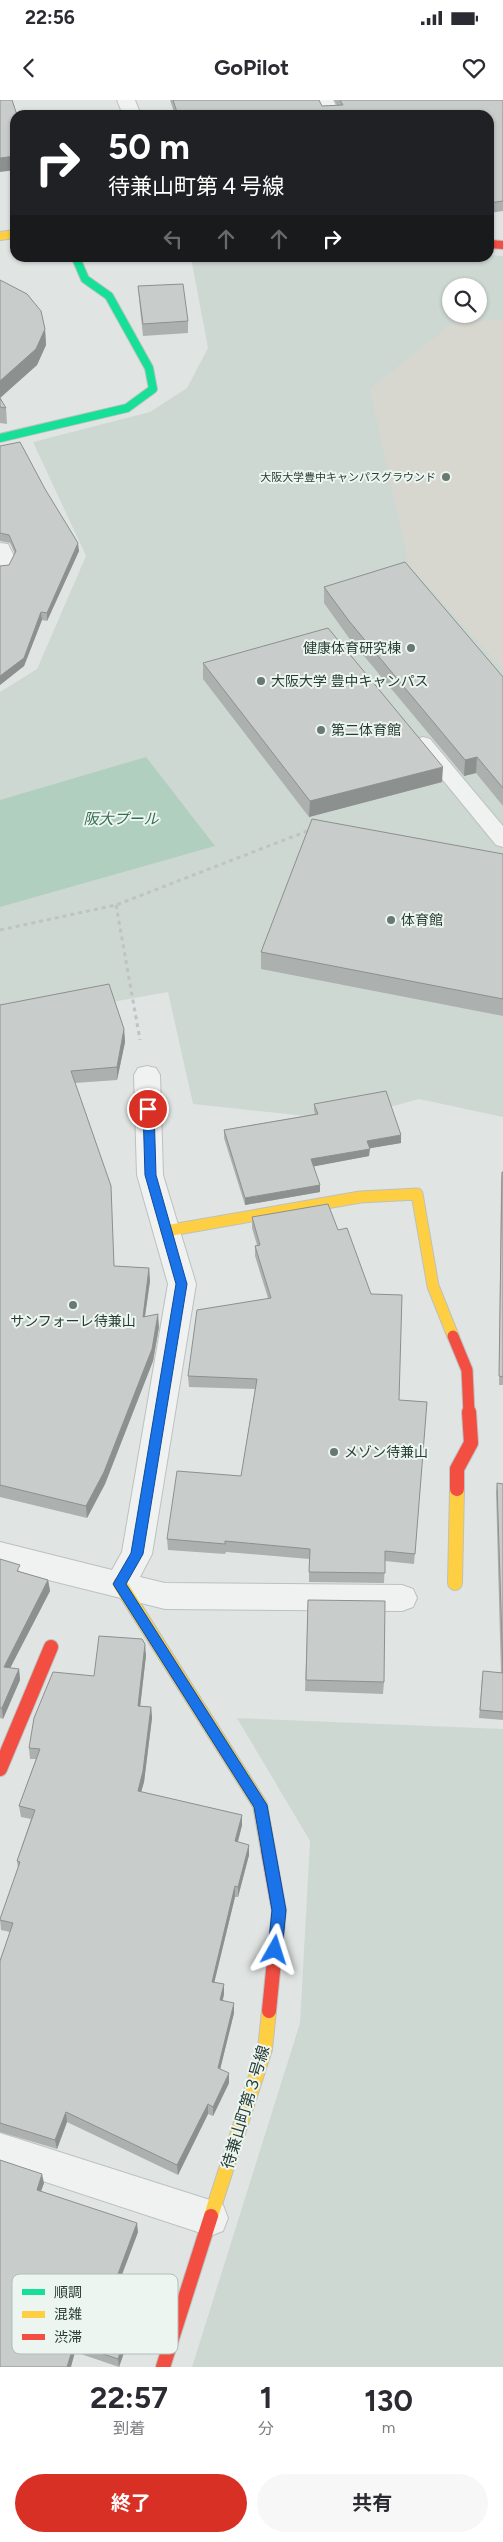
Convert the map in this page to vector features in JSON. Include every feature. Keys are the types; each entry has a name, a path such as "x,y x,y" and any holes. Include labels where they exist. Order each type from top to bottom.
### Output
{"street":[{"path":"0,438 128,408 152,389 150,368 109,296 85,279 78,262"},
{"path":"0,549 4,558 0,567"},
{"path":"120,1584 137,1554 182,1284 150,1175 147,1076"},
{"path":"166,1231 360,1197 417,1194 433,1286 467,1370 471,1443 457,1469 455,1583"},
{"path":"0,1555 165,1596 402,1598"},
{"name":"待兼山町第３号線","path":"120,1584 260,1805 279,1910 265,2049 178,2319"},
{"path":"0,1769 51,1647"},
{"path":"0,2150 210,2218"},
{"name":"待兼山町第３号線","path":"163,2367 167,2354"}],"lane":[{"path":"409,726 503,840"}],"path":[{"path":"0,930 116,905 313,829"},
{"path":"116,905 147,1076"}],"shaded area":[{"name":"大阪大学 豊中キャンパス","path":"494,255 503,256 503,1117 419,1099 342,1120 193,1104 168,992 0,1022 0,692 37,669 86,556 33,442 150,412 187,388 208,348 192,262 494,262"},
{"name":"大阪大学豊中キャンパスグラウンド","path":"503,320 503,669 409,565 370,389 453,323 487,323 487,321"},
{"path":"237,1718 503,1729 503,2367 192,2367 300,2023 310,1841"}],"water":[{"name":"阪大プール","path":"146,757 215,846 0,907 0,800"}],"building":[{"path":"0,100 12,100 15,110 10,110 10,157 0,158"},
{"path":"173,100 319,100 322,106 343,105 340,100 503,100 503,201 494,202 494,110 176,110"},
{"path":"0,280 27,294 41,311 45,329 36,349 0,381"},
{"path":"183,284 188,321 143,324 138,286"},
{"path":"0,398 6,408 0,407"},
{"path":"20,442 45,489 78,543 47,613 41,612 24,658 0,676 0,566 9,565 16,551 9,535 0,533 0,446"},
{"name":"健康体育研究棟","path":"405,562 503,677 503,788 477,757 465,760 349,621 324,587"},
{"name":"第二体育館","path":"328,628 443,767 310,801 203,663"},
{"name":"体育館","path":"312,819 503,854 503,999 261,952"},
{"path":"109,984 124,1029 117,1067 71,1071 111,1186 114,1266 149,1268 143,1317 158,1314 152,1349 104,1472 86,1506 0,1485 0,1005"},
{"path":"386,1091 401,1135 367,1141 370,1149 311,1159 320,1185 245,1198 224,1130 318,1114 314,1104"},
{"path":"503,1172 503,1377 499,1376"},
{"path":"328,1204 338,1230 347,1228 371,1294 402,1295 399,1400 427,1402 415,1554 385,1551 385,1573 309,1572 310,1549 225,1541 225,1544 167,1539 177,1471 241,1476 257,1379 188,1376 197,1310 271,1298 255,1246 260,1245 252,1217"},
{"path":"497,1483 503,1484 503,1673"},
{"path":"0,1559 20,1565 17,1571 48,1580 4,1667 19,1669 2,1708 0,1708"},
{"path":"308,1600 385,1601 384,1682 306,1680"},
{"path":"99,1636 142,1639 145,1644 138,1706 151,1707 143,1771 138,1791 242,1815 235,1841 249,1845 238,1887 235,1886 212,1982 224,1984 220,2000 234,2003 218,2068 229,2073 213,2107 208,2104 177,2165 66,2112 55,2140 0,2123 0,1961 13,1923 0,1919 20,1862 17,1861 35,1810 19,1806 40,1749 29,1748 34,1718 53,1672 94,1676"},
{"path":"483,1671 503,1673 503,1712 480,1710"},
{"path":"0,2160 42,2174 37,2190 137,2223 118,2274 12,2274 12,2354 71,2354 67,2367 0,2367"},
{"path":"103,2354 120,2354 118,2359"}],"traffic: fast":[{"path":"0,438 127,408 153,389 149,368 109,296 85,279 78,262"}],"traffic: slow":[{"path":"0,236 10,235"},
{"path":"166,1231 360,1197 417,1194 433,1286 453,1336"},
{"path":"455,1583 457,1489"},
{"path":"120,1584 260,1805 268,1850"},
{"path":"211,2216 265,2049 269,2011"}],"traffic: jam":[{"path":"494,244 503,245"},
{"path":"453,1336 467,1370 471,1443 457,1469 457,1489"},
{"path":"0,1769 51,1647"},
{"path":"268,1850 279,1911 269,2011"},
{"path":"178,2320 211,2216"},
{"path":"163,2367 167,2354"}],"place":[{"name":"大阪大学豊中キャンパスグラウンド","path":"446,477"},
{"name":"健康体育研究棟","path":"411,648"},
{"name":"大阪大学 豊中キャンパス","path":"261,681"},
{"name":"第二体育館","path":"321,730"},
{"name":"体育館","path":"391,920"},
{"name":"サンフォーレ待兼山","path":"73,1305"},
{"name":"メゾン待兼山","path":"334,1452"}],"route":[{"path":"148,1109 150,1175 182,1284 137,1554 120,1584 260,1805 279,1910 275,1950"}]}
